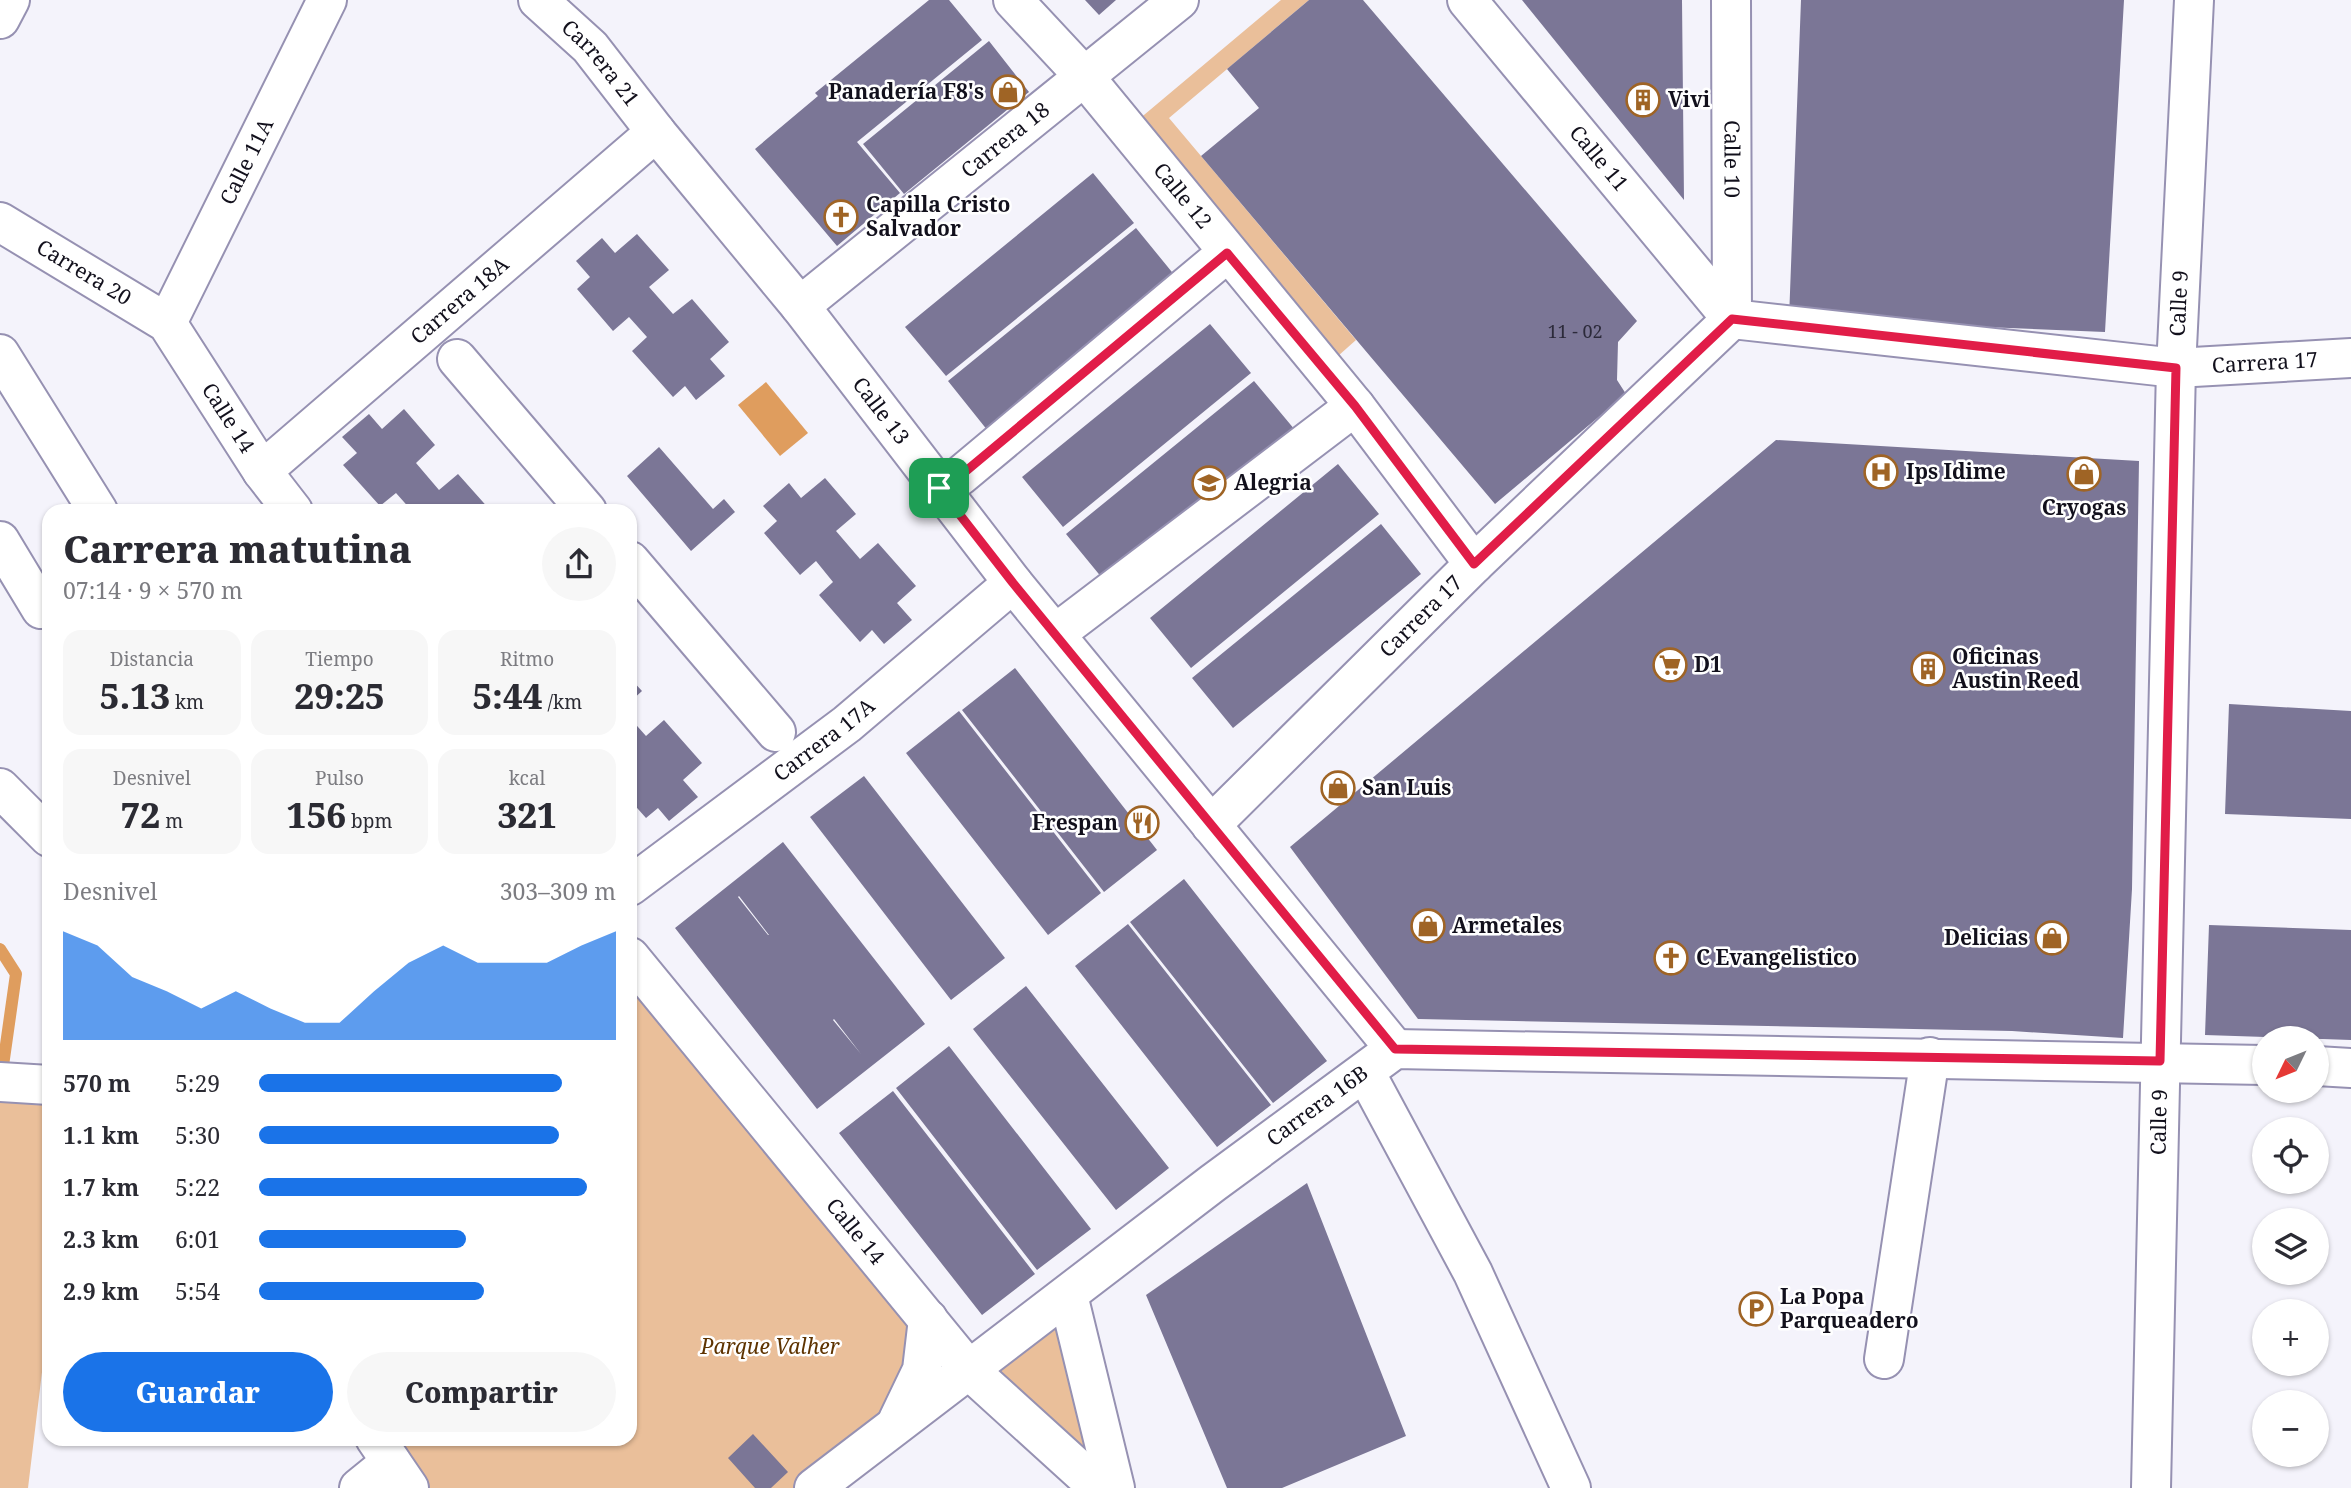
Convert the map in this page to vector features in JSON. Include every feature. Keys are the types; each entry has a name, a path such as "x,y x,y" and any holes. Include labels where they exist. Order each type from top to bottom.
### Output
{"street":[{"path":"0,19 10,0"},
{"name":"Calle 11A","path":"167,323 327,0"},
{"name":"Carrera 21","path":"538,0 590,47 656,132"},
{"name":"Calle 12","path":"1013,0 1083,75 1355,406 1474,564"},
{"name":"Carrera 18","path":"800,306 1179,0"},
{"name":"Calle 11","path":"1467,0 1732,319"},
{"name":"Calle 10","path":"1731,0 1732,319"},
{"name":"Calle 9","path":"2151,1488 2176,368 2194,0"},
{"name":"Calle 13","path":"656,132 800,306 1013,583 1395,1049"},
{"name":"Carrera 18A","path":"262,471 656,132"},
{"name":"Carrera 20","path":"0,222 167,323"},
{"path":"939,488 960,476 1227,253"},
{"name":"Carrera 17","path":"1212,825 1474,564 1732,319 2176,368 2351,358"},
{"name":"Calle 14","path":"167,323 262,471 288,504"},
{"path":"0,354 94,504"},
{"path":"457,359 581,504"},
{"path":"1055,634 1355,406"},
{"path":"0,541 41,609"},
{"path":"637,569 776,732"},
{"name":"Carrera 17A","path":"637,881 847,724 1013,583"},
{"path":"0,788 42,830"},
{"name":"Calle 14","path":"637,966 969,1370 1099,1488"},
{"path":"1395,1049 2252,1065"},
{"name":"Carrera 16B","path":"814,1488 1213,1183 1395,1049"},
{"path":"1884,1359 1930,1057"},
{"path":"2329,1067 2351,1068"},
{"path":"1364,1072 1473,1273 1571,1488"},
{"path":"0,1082 42,1085"},
{"path":"1068,1295 1115,1488"},
{"path":"894,1426 914,1391 922,1370 928,1320"},
{"path":"359,1488 392,1463"}],"green space":[{"path":"1281,0 1309,0 1169,118 1356,340 1338,356 1138,120"},
{"name":"Parque Valher","path":"637,966 969,1369 1068,1295 1115,1488 969,1370 814,1488 409,1488 380,1446 637,1446"},
{"path":"0,1082 42,1085 42,1372 28,1488 0,1488"}],"shaded area":[{"path":"766,382 808,433 780,456 738,405"}],"building":[{"path":"929,0 949,0 982,40 857,142 900,193 837,246 755,149 818,96 815,93"},
{"path":"1085,0 1116,0 1099,15"},
{"path":"1309,0 1363,0 1637,321 1618,342 1617,380 1626,394 1495,504 1201,156 1259,108 1227,69"},
{"name":"Vivi","path":"1522,0 1682,0 1684,200"},
{"path":"1801,0 2124,0 2105,332 1789,319"},
{"path":"989,41 1029,92 904,194 863,144"},
{"path":"1093,173 1134,223 946,376 905,327"},
{"path":"1136,228 1176,277 988,431 948,381"},
{"path":"637,234 669,270 649,287 673,314 692,299 729,342 710,359 725,376 696,400 685,386 673,397 632,351 647,337 629,317 613,331 577,289 590,277 576,261 602,238 615,253"},
{"path":"1210,324 1251,373 1063,527 1022,477"},
{"path":"1254,381 1295,430 1107,584 1066,534"},
{"path":"404,409 435,445 416,463 439,490 458,474 485,504 406,504 396,493 382,504 378,504 343,465 357,453 342,437 369,414 382,429"},
{"name":"Oficinas Austin Reed","path":"1776,440 2139,461 2132,889 2123,1038 2012,1031 1418,1019 1290,847"},
{"path":"659,447 713,509 724,499 735,512 691,551 627,476"},
{"path":"1338,464 1379,514 1191,668 1150,618"},
{"path":"825,478 856,514 836,531 860,559 878,543 916,586 897,603 912,620 884,644 872,630 860,642 819,595 833,582 816,561 800,575 764,533 777,521 763,506 789,483 801,498"},
{"path":"1381,524 1421,574 1233,728 1192,678"},
{"path":"1015,668 1157,850 1104,892 962,710"},
{"path":"2229,704 2351,711 2351,819 2225,814"},
{"path":"959,711 1101,893 1048,935 906,753"},
{"path":"664,720 702,763 683,780 698,797 669,821 658,808 646,818 637,808 637,726 646,736"},
{"path":"864,776 1005,958 951,1000 810,817"},
{"path":"783,842 925,1024 817,1109 675,928","holes":["739,896 769,935 738,897","834,1019 861,1054 833,1020"]},
{"path":"1184,879 1327,1061 1273,1103 1130,922"},
{"path":"1128,924 1271,1105 1217,1147 1075,966"},
{"path":"2209,925 2351,930 2351,1040 2329,1039 2329,1026 2252,1026 2252,1037 2205,1035"},
{"path":"1026,986 1169,1168 1116,1210 973,1029"},
{"path":"949,1046 1091,1229 1037,1270 896,1088"},
{"path":"893,1091 1035,1274 982,1315 839,1133"},
{"path":"1307,1183 1406,1436 1282,1488 1227,1488 1146,1295"},
{"path":"753,1434 788,1472 771,1488 755,1488 728,1458"}],"waterway":[{"path":"0,949 16,974 1,1080"}],"place":[{"name":"Panadería F8's","path":"1008,92"},
{"name":"Vivi","path":"1643,100"},
{"name":"Capilla Cristo Salvador","path":"841,217"},
{"name":"Ips Idime","path":"1881,472"},
{"name":"Cryogas","path":"2084,474"},
{"name":"Alegria","path":"1209,483"},
{"name":"D1","path":"1670,665"},
{"name":"Oficinas Austin Reed","path":"1928,669"},
{"name":"San Luis","path":"1338,788"},
{"name":"Frespan","path":"1142,823"},
{"name":"Armetales","path":"1428,926"},
{"name":"Delicias","path":"2052,938"},
{"name":"C Evangelistico","path":"1671,958"},
{"name":"La Popa Parqueadero","path":"1756,1309"}],"route":[{"path":"1227,253 1355,406 1474,564 1732,319 2176,368 2160,1061 1395,1049 1013,583 939,488 960,476 1227,253"}]}
